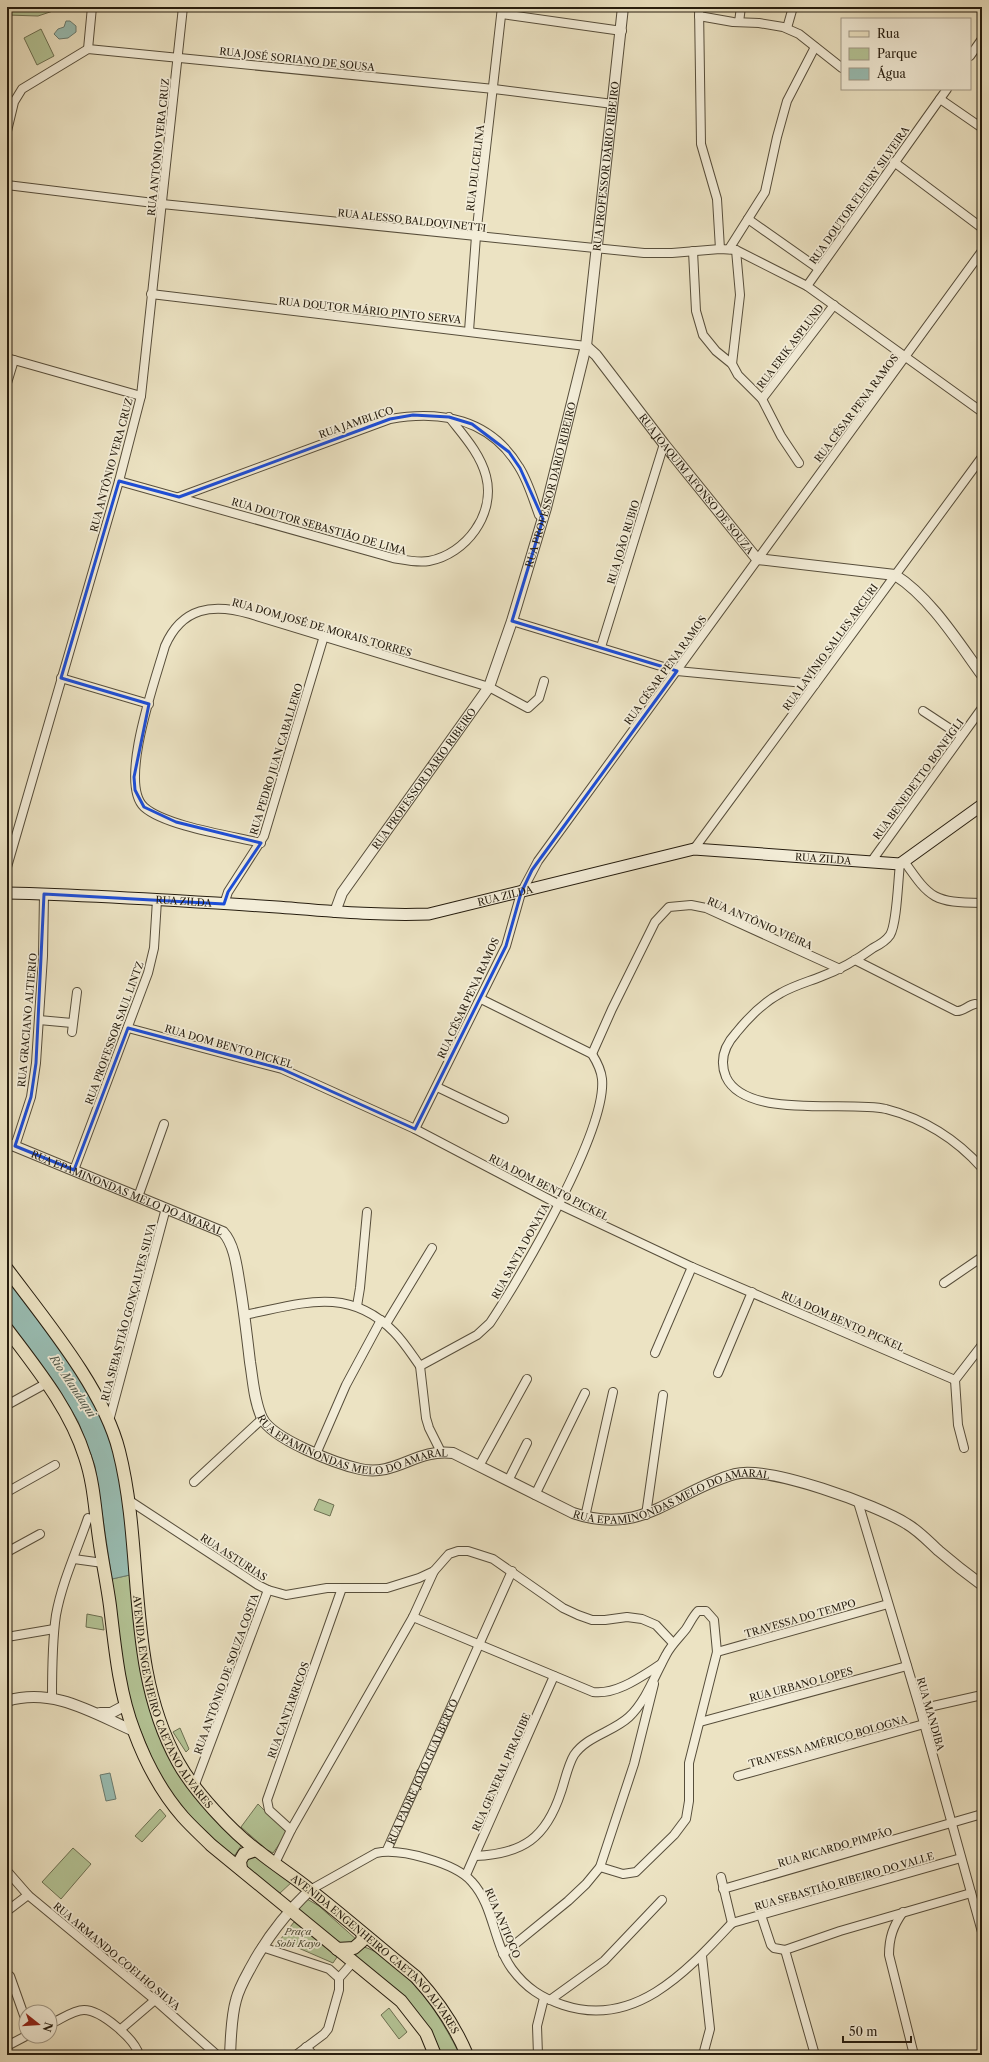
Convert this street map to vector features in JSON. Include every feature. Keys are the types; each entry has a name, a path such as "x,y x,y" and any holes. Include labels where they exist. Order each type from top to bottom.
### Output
{"main road":[{"path":"902,863 982,805"},
{"name":"RUA ZILDA","path":"7,893 157,900 402,916 429,914 694,849 902,863"},
{"name":"AVENIDA ENGENHEIRO CAETANO ALVARES","path":"7,1269 99,1399 120,1451 127,1499 144,1654 152,1701 169,1746 179,1765 194,1787 213,1808 256,1850 310,1890 416,1977 432,1994 449,2018 467,2055"},
{"name":"AVENIDA ENGENHEIRO CAETANO ALVARES","path":"7,1329 11,1341 47,1383 76,1431 86,1458 94,1498 114,1645 126,1705 134,1731 151,1769 180,1813 211,1845 401,2001 426,2033 435,2055"},
{"path":"241,1869 240,1861 244,1854 256,1850"},
{"path":"337,1949 350,1950 357,1947 362,1941 363,1934"}],"street":[{"path":"7,131 8,119 14,102 22,89 88,49 92,7"},
{"name":"RUA ANTÔNIO VERA CRUZ","path":"7,868 141,396 151,294 179,57 183,7"},
{"name":"RUA PROFESSOR DÁRIO RIBEIRO","path":"335,912 342,893 489,687 512,621 543,520 586,346 622,31 623,7"},
{"path":"699,7 701,144 717,199 740,295 732,364"},
{"path":"739,22 741,7"},
{"path":"787,28 793,7"},
{"path":"947,7 960,7"},
{"path":"502,11 622,31"},
{"name":"RUA DULCELINA","path":"469,331 476,236 502,11"},
{"path":"699,16 739,22 772,24 787,28 799,34 841,67"},
{"path":"971,55 982,39"},
{"path":"728,249 764,192 787,101 815,47"},
{"name":"RUA JOSÉ SORIANO DE SOUSA","path":"88,49 494,89 614,104"},
{"name":"RUA DOUTOR FLEURY SILVEIRA","path":"807,286 946,90"},
{"path":"940,99 982,128"},
{"path":"894,162 982,228"},
{"name":"RUA ALESSO BALDOVINETTI","path":"7,185 162,204 644,253 728,249"},
{"path":"748,219 819,269"},
{"path":"728,249 807,286 982,412"},
{"path":"693,251 696,311 703,335 716,351 732,364 738,375 762,399 781,436 799,463"},
{"name":"RUA CÉSAR PENA RAMOS","path":"415,1129 481,999 506,946 521,892 538,861 982,251"},
{"name":"RUA DOUTOR MÁRIO PINTO SERVA","path":"151,294 586,346"},
{"name":"RUA ERIK ASPLUND","path":"762,399 834,305"},
{"name":"RUA JOAQUIM AFONSO DE SOUZA","path":"586,346 596,356 664,444 757,559 895,575"},
{"path":"7,383 10,359 141,396"},
{"name":"RUA JAMBLICO","path":"179,497 390,419 412,415 449,417 472,424 491,436 509,452 520,468 539,515 543,520"},
{"name":"RUA DOUTOR SEBASTIÃO DE LIMA","path":"118,481 393,558 412,562 429,561 452,552 462,545 475,531 484,512 488,494 486,478 481,462 449,417"},
{"name":"RUA JOÃO RUBIO","path":"601,647 664,444"},
{"name":"RUA LAVÍNIO SALLES ARCURI","path":"694,849 982,457"},
{"path":"895,575 903,580 930,607 982,675"},
{"name":"RUA DOM JOSÉ DE MORAIS TORRES","path":"261,843 176,822 153,814 144,807 135,790 134,777 137,748 170,635 178,624 192,613 204,609 236,610 489,687 528,708 539,698 544,681"},
{"path":"512,621 677,671 815,684"},
{"name":"RUA PEDRO JUAN CABALLERO","path":"224,904 228,892 261,843 324,636"},
{"path":"61,678 149,704"},
{"name":"RUA BENEDETTO BONFIGLI","path":"871,862 982,708"},
{"path":"923,711 961,736"},
{"path":"902,863 921,887 940,899 982,903"},
{"path":"902,863 891,934 840,969 780,993 745,1022 729,1040 724,1051 726,1076 734,1088 744,1095 758,1100 808,1107 868,1105 906,1115 935,1128 955,1142 982,1168"},
{"name":"RUA GRACIANO ALTIERIO","path":"11,1145 31,1098 39,1020 43,956 44,894"},
{"name":"RUA PROFESSOR SAUL LINTZ","path":"74,1170 152,960 157,900"},
{"name":"RUA ANTÔNIO VIÊIRA","path":"592,1054 612,1009 655,922 669,907 691,905 706,908 840,969"},
{"path":"855,960 956,1011 961,1011 969,1005 975,1004"},
{"path":"72,1032 77,992"},
{"path":"481,999 592,1054"},
{"path":"39,1020 72,1023"},
{"name":"RUA DOM BENTO PICKEL","path":"128,1028 282,1069 415,1129 558,1204 692,1267 956,1380"},
{"name":"RUA SANTA DONATA","path":"420,1366 477,1335 490,1323 558,1204 582,1153 601,1100 602,1080 600,1068 592,1054"},
{"path":"437,1087 504,1120"},
{"path":"138,1197 164,1124"},
{"name":"RUA EPAMINONDAS MELO DO AMARAL","path":"11,1145 218,1228 227,1236 239,1280 254,1389 262,1419 271,1430 316,1454 360,1469 378,1471 397,1466 422,1455 441,1452 453,1453 534,1495 585,1517 612,1521 646,1515 716,1481 748,1472 772,1474 804,1483 858,1502 906,1523 982,1585"},
{"name":"RUA SEBASTIÃO GONÇALVES SILVA","path":"109,1421 166,1208"},
{"path":"357,1306 367,1212"},
{"path":"316,1454 346,1386 383,1322 432,1248"},
{"path":"944,1283 982,1257"},
{"path":"655,1353 692,1267"},
{"path":"718,1373 752,1292"},
{"path":"244,1315 309,1302 327,1301 357,1306 383,1322 396,1335 420,1366 428,1428 441,1452"},
{"path":"964,1448 958,1425 956,1380 982,1345"},
{"path":"479,1466 527,1379"},
{"path":"7,1406 47,1383"},
{"path":"534,1495 585,1392"},
{"path":"585,1517 613,1392"},
{"path":"646,1515 663,1395"},
{"path":"194,1482 262,1419"},
{"path":"508,1481 527,1443"},
{"path":"7,1492 55,1465"},
{"name":"RUA ASTURIAS","path":"127,1499 268,1590 286,1595 342,1588 387,1588 401,1585 434,1571"},
{"name":"RUA MANDIBA","path":"858,1502 920,1709 982,1932"},
{"path":"52,1698 54,1629 63,1588 88,1518"},
{"path":"7,1552 40,1534"},
{"name":"RUA ASTURIAS","path":"275,1864 291,1830 413,1617 434,1571 449,1554 458,1551 480,1554 493,1559 563,1608 578,1615 599,1620 627,1617 642,1619 656,1625 673,1642"},
{"path":"74,1559 103,1563"},
{"name":"RUA PADRE JOÃO GUALBERTO","path":"230,2055 231,2026 236,2000 241,1985 262,1947 290,1910 310,1890 376,1853 387,1850 512,1571"},
{"name":"RUA CANTARRICOS","path":"291,1830 269,1810 266,1800 342,1588"},
{"name":"RUA ANTÔNIO DE SOUZA COSTA","path":"194,1787 268,1590"},
{"name":"TRAVESSA DO TEMPO","path":"717,1652 888,1604"},
{"path":"503,1954 568,1901 586,1884 600,1867 634,1764 655,1678 673,1642 698,1611 706,1611 712,1616 717,1652 689,1763 688,1810 682,1825 636,1872 623,1874 600,1867"},
{"path":"413,1617 593,1692 603,1693 613,1690 642,1676 661,1664"},
{"path":"7,1637 17,1634 54,1629"},
{"name":"RUA URBANO LOPES","path":"700,1722 907,1666"},
{"name":"RUA GENERAL PIRAGIBE","path":"466,1875 554,1676"},
{"path":"475,1856 493,1855 508,1851 539,1835 548,1824 555,1811 575,1754 587,1743 629,1717 655,1678"},
{"path":"920,1709 982,1694"},
{"path":"7,1701 22,1698 52,1698 94,1712 134,1731"},
{"path":"94,1712 111,1714 126,1705"},
{"name":"TRAVESSA AMÉRICO BOLOGNA","path":"738,1776 924,1724"},
{"name":"RUA RICARDO PIMPÃO","path":"723,1889 952,1824 982,1814"},
{"name":"RUA ANTIOCO","path":"387,1850 437,1862 466,1875 474,1883 486,1905 503,1954 511,1969 522,1981 547,1999 583,2010 598,2011 621,2008 644,2000 659,1991 702,1956 732,1923"},
{"name":"RUA SEBASTIÃO RIBEIRO DO VALLE","path":"732,1923 961,1858"},
{"name":"RUA ARMANDO COELHO SILVA","path":"7,1871 28,1894 155,2000 217,2055"},
{"path":"721,1876 732,1923"},
{"path":"761,1915 771,1945 774,1948 785,1950 903,1912 971,1893"},
{"path":"7,1912 28,1894"},
{"path":"538,2055 537,2026 547,1999 604,1961 662,1900"},
{"path":"903,1912 894,1923 889,1943 889,1955 914,2055"},
{"path":"262,1947 329,1969 339,1978"},
{"path":"785,1950 815,2055"},
{"path":"702,1956 710,2029 703,2055"},
{"path":"296,2055 324,2034 328,2029 339,1990 339,1978 353,1962"},
{"path":"10,1976 20,2004"},
{"path":"121,2029 155,2000"},
{"path":"58,2020 79,2010 91,2011 121,2029 139,2055"},
{"path":"7,2046 18,2040"},
{"path":"306,2047 313,2055"}],"highlighted area":[{"path":"413,415 449,417 472,424 509,452 520,468 543,519 512,621 677,671 532,870 521,893 506,946 415,1129 282,1069 128,1028 74,1170 15,1146 31,1097 36,1063 44,894 224,904 228,892 261,843 176,822 144,807 135,790 134,777 149,704 61,678 119,481 179,497 390,419"}],"green space":[{"path":"7,7 65,7 38,16 7,15"},
{"path":"41,29 54,56 37,65 24,38"},
{"path":"319,1499 334,1505 330,1516 314,1510"},
{"path":"134,1574 162,1742 241,1843 241,1846 235,1855 232,1856 180,1807 155,1766 130,1705 117,1630 112,1579"},
{"path":"87,1614 102,1617 104,1630 86,1627"},
{"path":"180,1728 189,1749 186,1752 173,1732"},
{"path":"258,1804 287,1833 273,1853 267,1850 241,1827"},
{"path":"160,1809 166,1816 142,1842 135,1836"},
{"path":"73,1848 91,1864 61,1899 42,1882"},
{"path":"254,1854 293,1881 279,1894 243,1864 245,1860"},
{"path":"307,1899 319,1906 357,1940 354,1943 339,1945 294,1909"},
{"name":"Praça Sobi Kayo","path":"294,1922 337,1957 333,1963 280,1940"},
{"path":"364,1947 383,1957 414,1985 439,2017 460,2055 441,2055 437,2045 358,1959 354,1953"},
{"path":"389,2008 407,2032 399,2039 381,2015"}],"water":[{"path":"66,21 70,21 76,26 76,32 68,38 59,39 54,34 58,29 64,27"},
{"name":"Rio Mandaqui","path":"7,1276 83,1381 116,1450 134,1574 112,1579 95,1466 78,1421 69,1406 7,1320"},
{"path":"110,1773 116,1799 106,1801 100,1775"}]}
